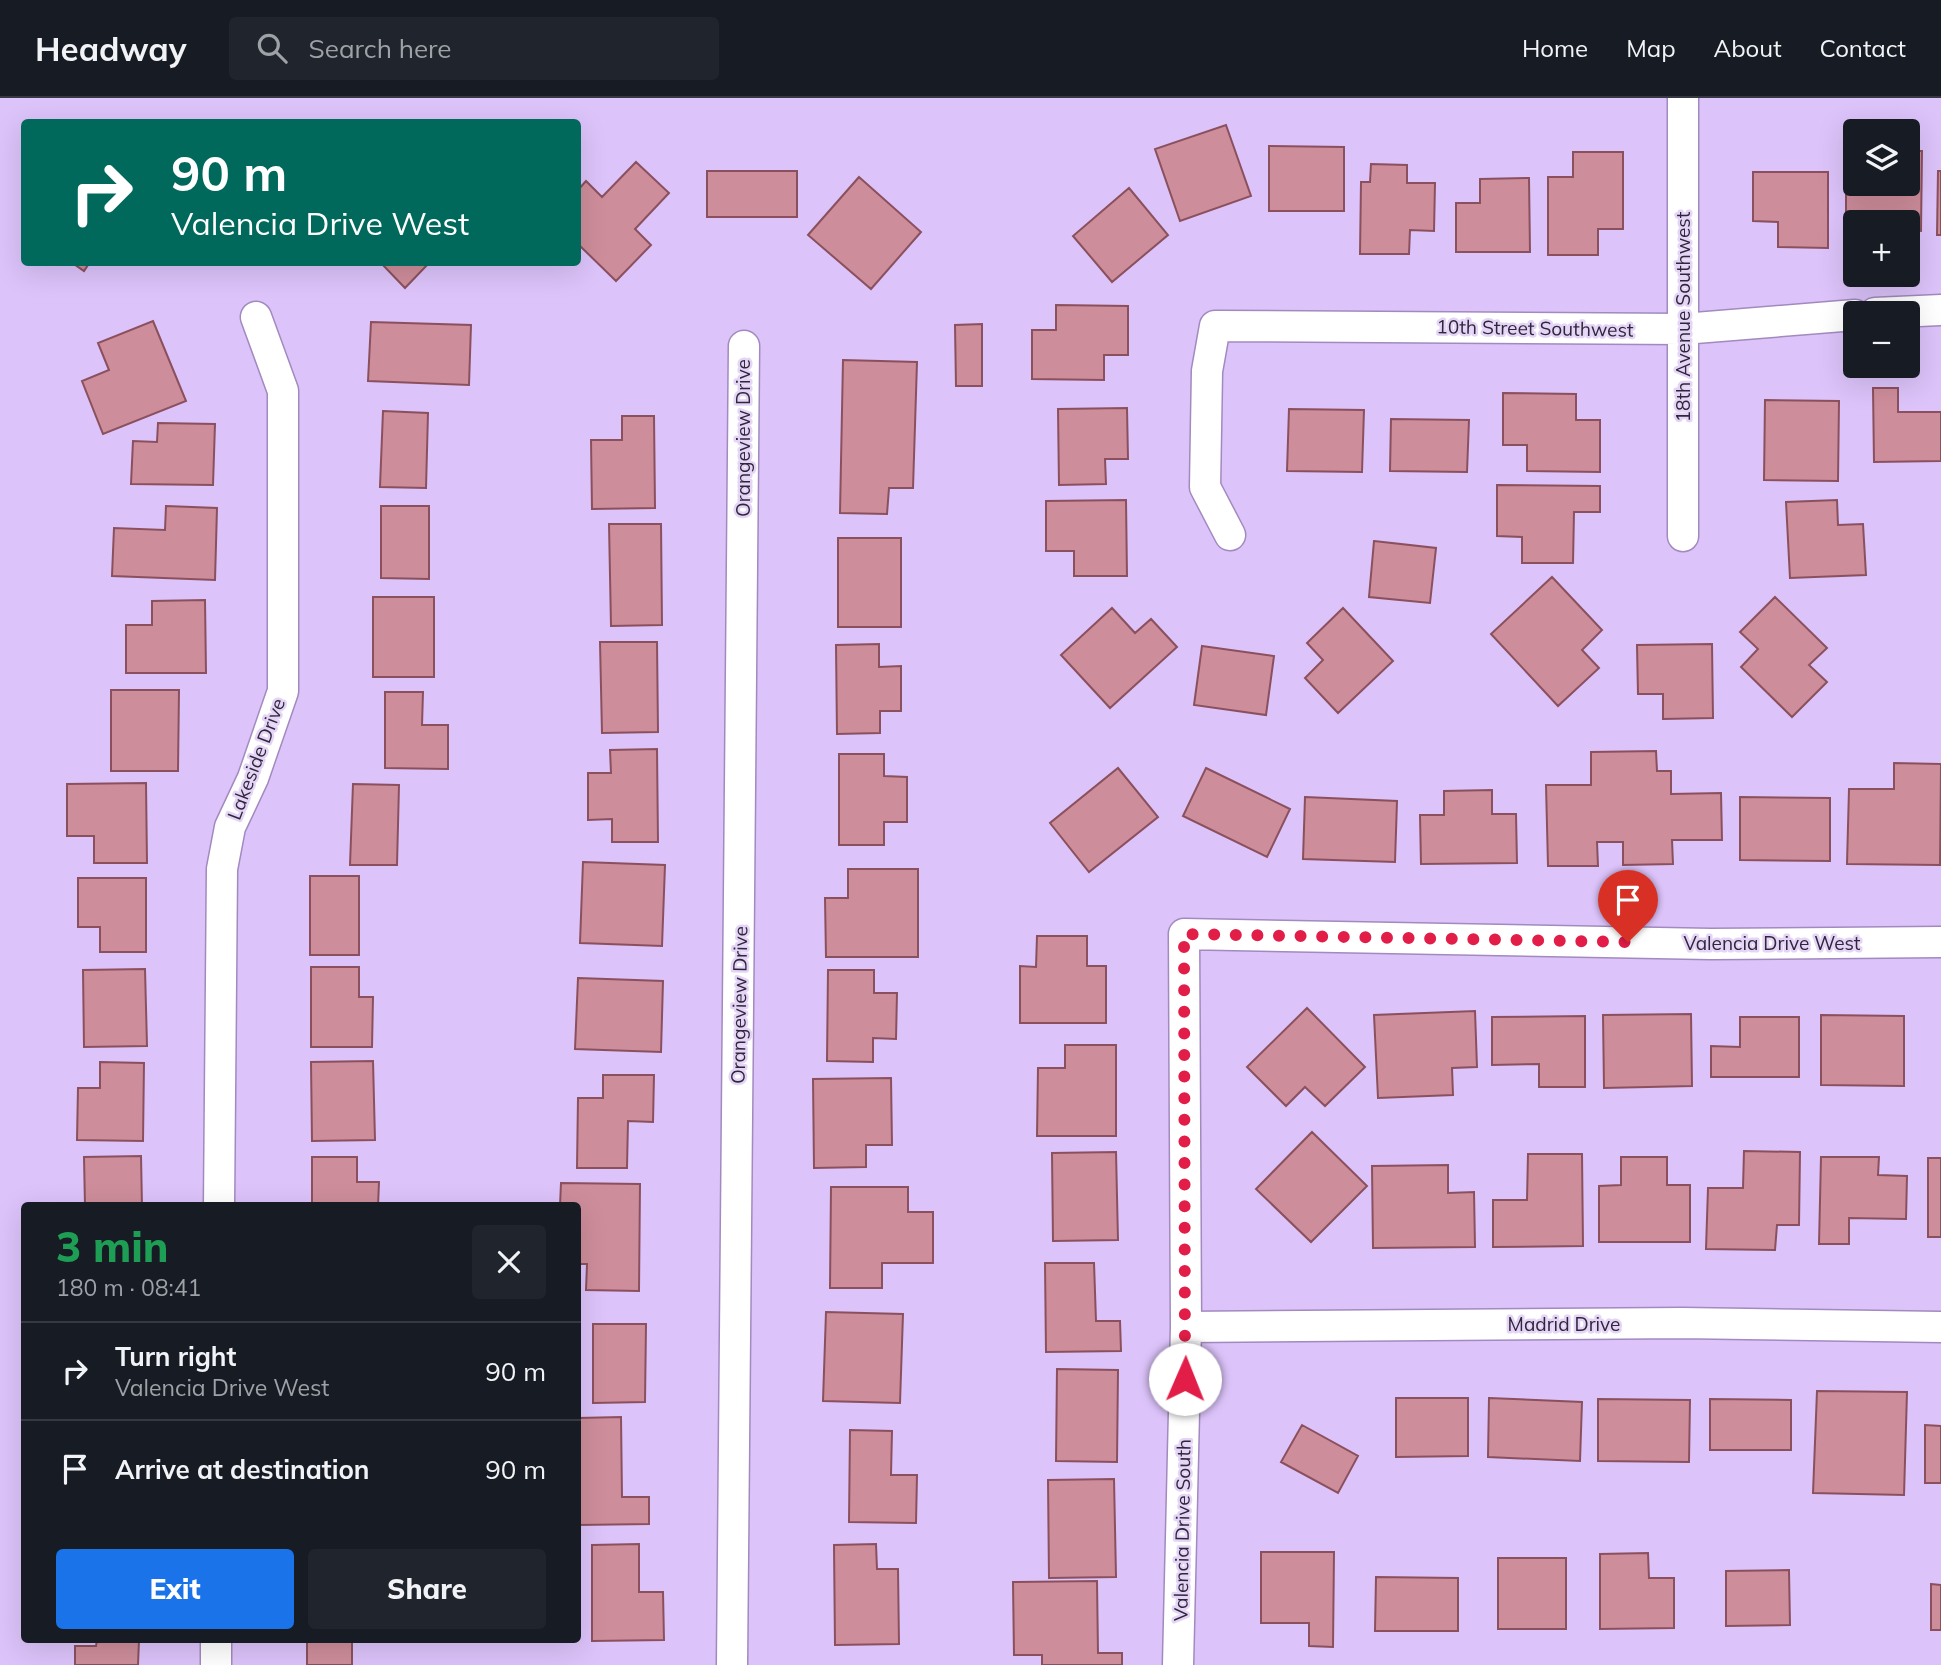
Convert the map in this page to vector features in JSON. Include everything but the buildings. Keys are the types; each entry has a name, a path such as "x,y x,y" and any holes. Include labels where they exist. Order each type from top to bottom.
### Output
{"street":[{"name":"18th Avenue Southwest","path":"1683,98 1684,536"},
{"path":"1920,311 1941,310"},
{"name":"10th Street Southwest","path":"1230,535 1205,487 1207,371 1215,326 1684,329 1843,316"},
{"name":"Lakeside Drive","path":"219,1202 222,869 230,827 253,778 283,691 283,391 256,317"},
{"name":"Orangeview Drive","path":"732,1665 744,346"},
{"name":"Valencia Drive West","path":"1184,934 1711,944 1941,942"},
{"name":"Valencia Drive South","path":"1178,1665 1186,1327 1184,934"},
{"name":"Madrid Drive","path":"1186,1327 1682,1323 1941,1326"},
{"path":"216,1643 216,1665"}],"route":[{"path":"1185,1379 1184,934 1628,942"}]}
